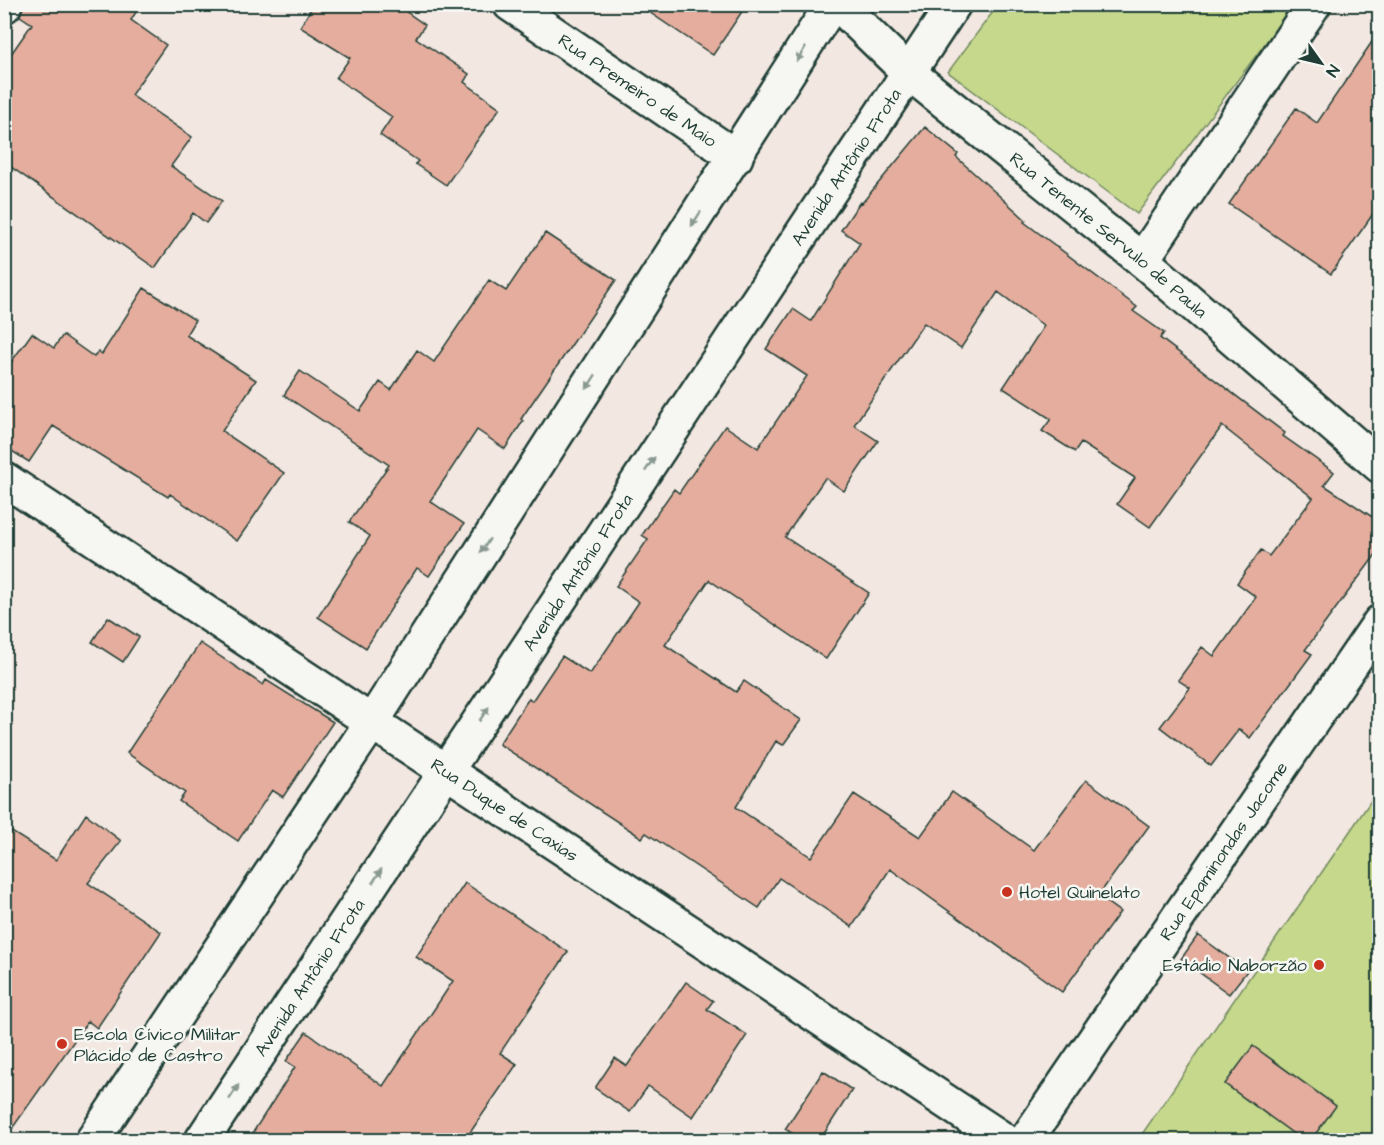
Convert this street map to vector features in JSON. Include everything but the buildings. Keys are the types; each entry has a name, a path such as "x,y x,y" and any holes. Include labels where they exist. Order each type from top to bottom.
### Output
{"street":[{"name":"Rua Premeiro de Maio","path":"510,4 736,158"},
{"path":"93,1140 372,722 736,158 832,4"},
{"name":"Rua Tenente Servulo de Paula","path":"838,4 909,73 1142,260 1380,466"},
{"name":"Avenida Antônio Frota","path":"202,1140 954,4"},
{"path":"1142,260 1314,4"},
{"name":"Rua Duque de Caxias","path":"4,479 1004,1140"},
{"name":"Rua Epaminondas Jacome","path":"1026,1140 1380,622"}],"green space":[{"path":"998,5 1294,5 1137,214 948,72"},
{"name":"Estádio Naborzão","path":"1379,789 1379,1140 1138,1140"}],"place":[{"name":"Hotel Quinelato","path":"1007,892"},
{"name":"Estádio Naborzão","path":"1319,965"},
{"name":"Escola Cívico Militar Plácido de Castro","path":"62,1044"}]}
